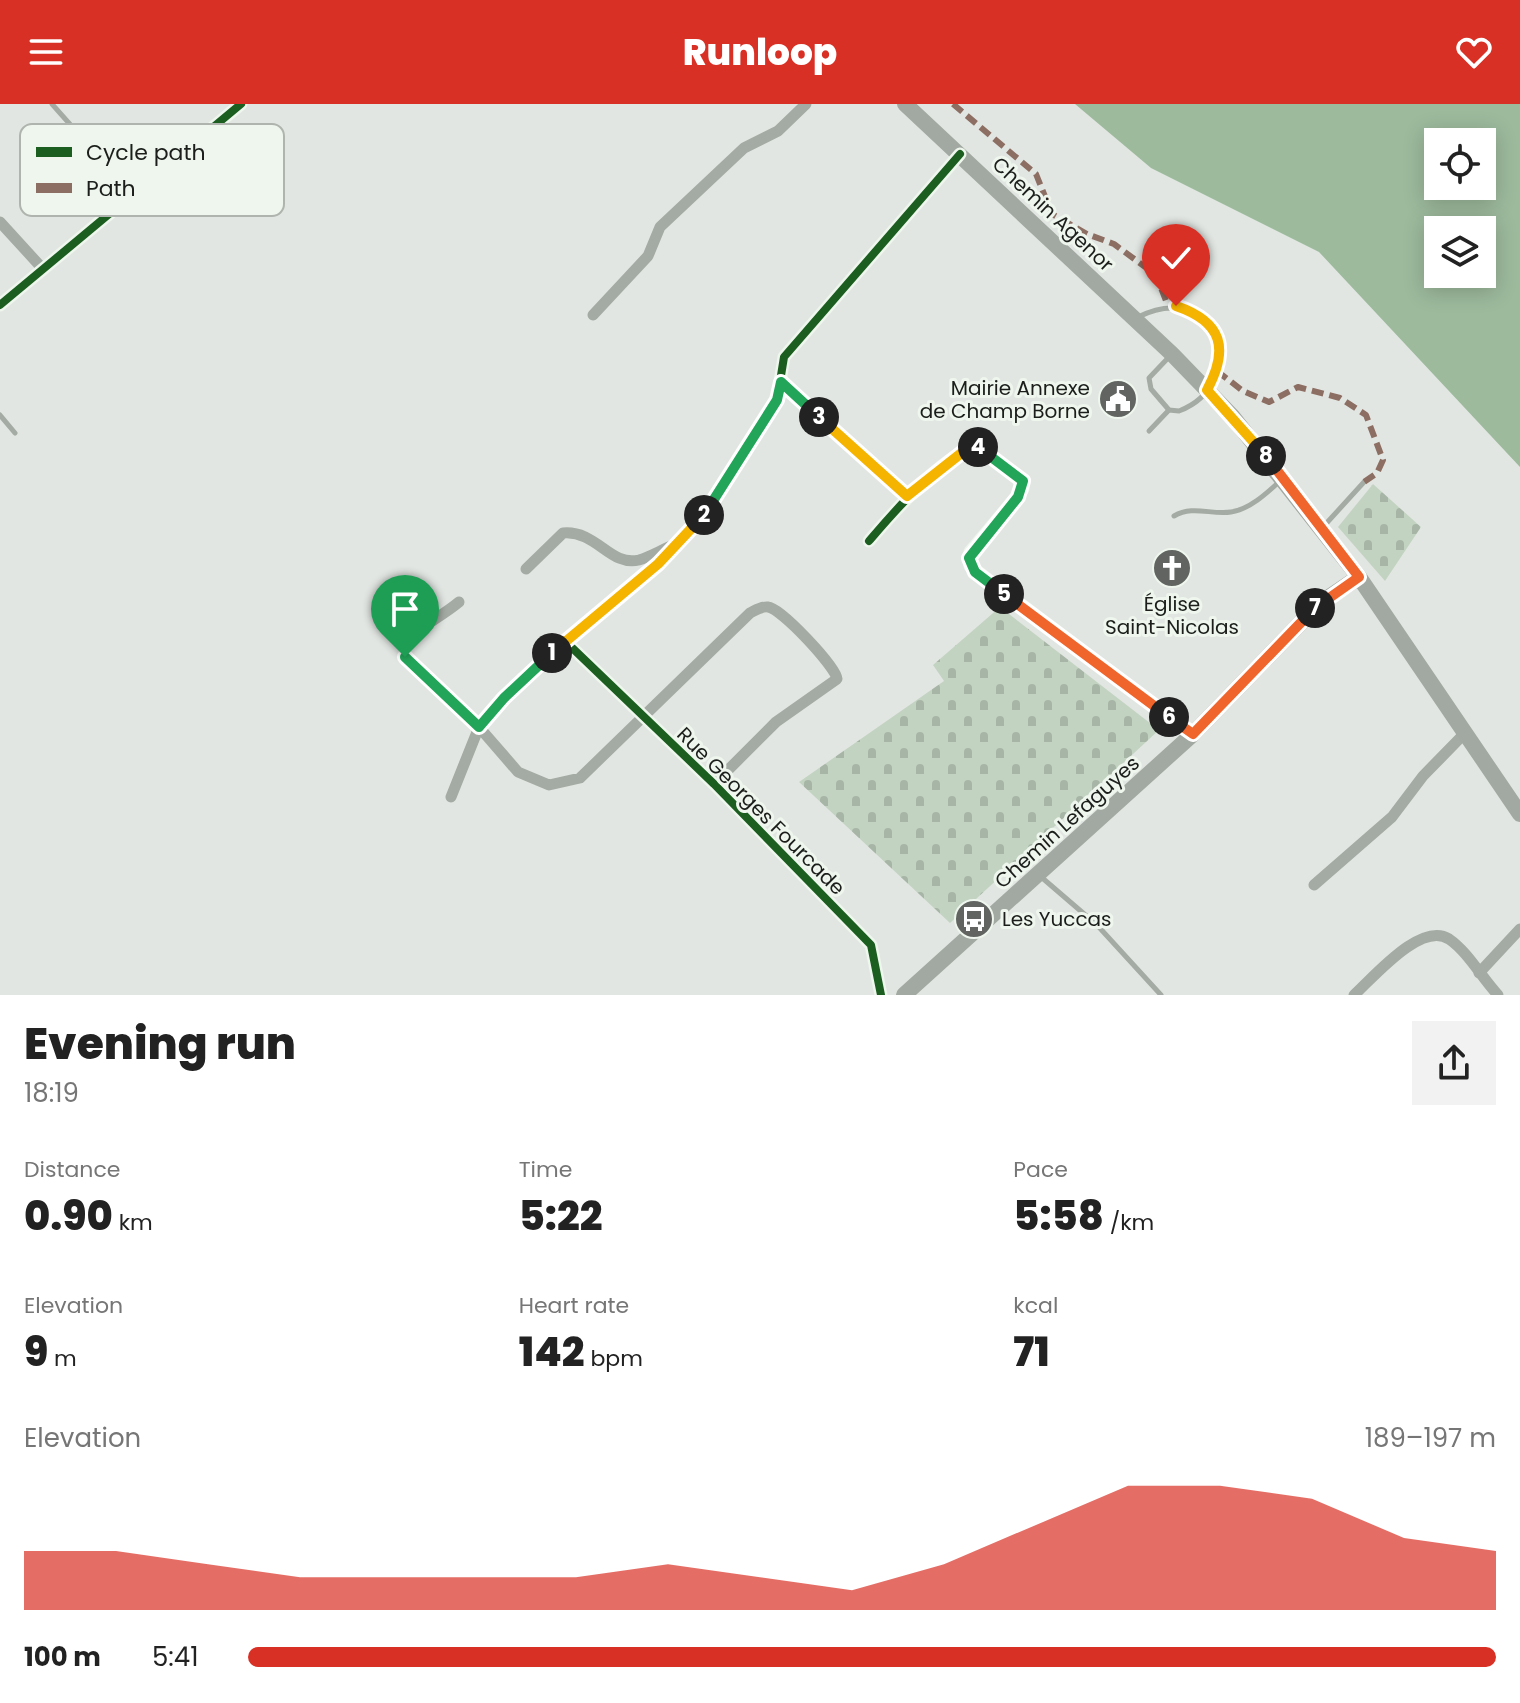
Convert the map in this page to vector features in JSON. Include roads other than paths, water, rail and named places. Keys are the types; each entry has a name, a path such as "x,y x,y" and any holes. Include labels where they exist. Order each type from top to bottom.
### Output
{"main road":[{"name":"Chemin Agenor","path":"905,104 1172,354 1284,478 1359,577 1520,814"},
{"name":"Chemin Lefaguyes","path":"904,995 1193,734 1319,604 1359,577"}],"street":[{"path":"217,124 241,104"},
{"path":"593,315 648,256 660,227 744,148 778,131 806,104"},
{"path":"451,797 479,727 504,698 565,641 658,564 704,515 777,400 784,357 960,154"},
{"path":"0,305 107,216"},
{"path":"0,222 42,268"},
{"path":"781,382 907,496"},
{"path":"869,541 907,496 964,451 975,447 1016,472 1023,481 1023,489 970,552 970,566 1193,734"},
{"path":"526,569 563,533 593,538 625,560 638,560 678,543"},
{"name":"Rue Georges Fourcade","path":"459,602 441,617 426,622 405,642 403,652 479,727 518,772 549,785 580,778 646,718 701,659 760,608 775,609 834,666 837,679 776,722 714,784"},
{"name":"Rue Georges Fourcade","path":"565,641 714,784 871,945 881,995"},
{"path":"1314,885 1392,817 1431,767 1465,733"},
{"path":"1479,973 1520,929"},
{"path":"1354,995 1423,936 1441,935 1451,940 1496,995"}],"lane":[{"path":"52,104 70,124"},
{"path":"1135,319 1168,306 1201,317 1215,333 1221,347 1217,371 1207,390 1187,408 1169,410 1149,431"},
{"path":"1169,410 1151,389 1149,378 1172,354"},
{"path":"0,415 15,433"},
{"path":"1174,516 1192,510 1236,512 1264,496 1284,478"},
{"path":"1323,527 1364,482"},
{"path":"1039,875 1097,925 1161,995"}],"place":[{"name":"Mairie Annexe de Champ Borne","path":"1118,399"},
{"name":"Église Saint-Nicolas","path":"1172,568"},
{"name":"Les Yuccas","path":"974,919"}]}
